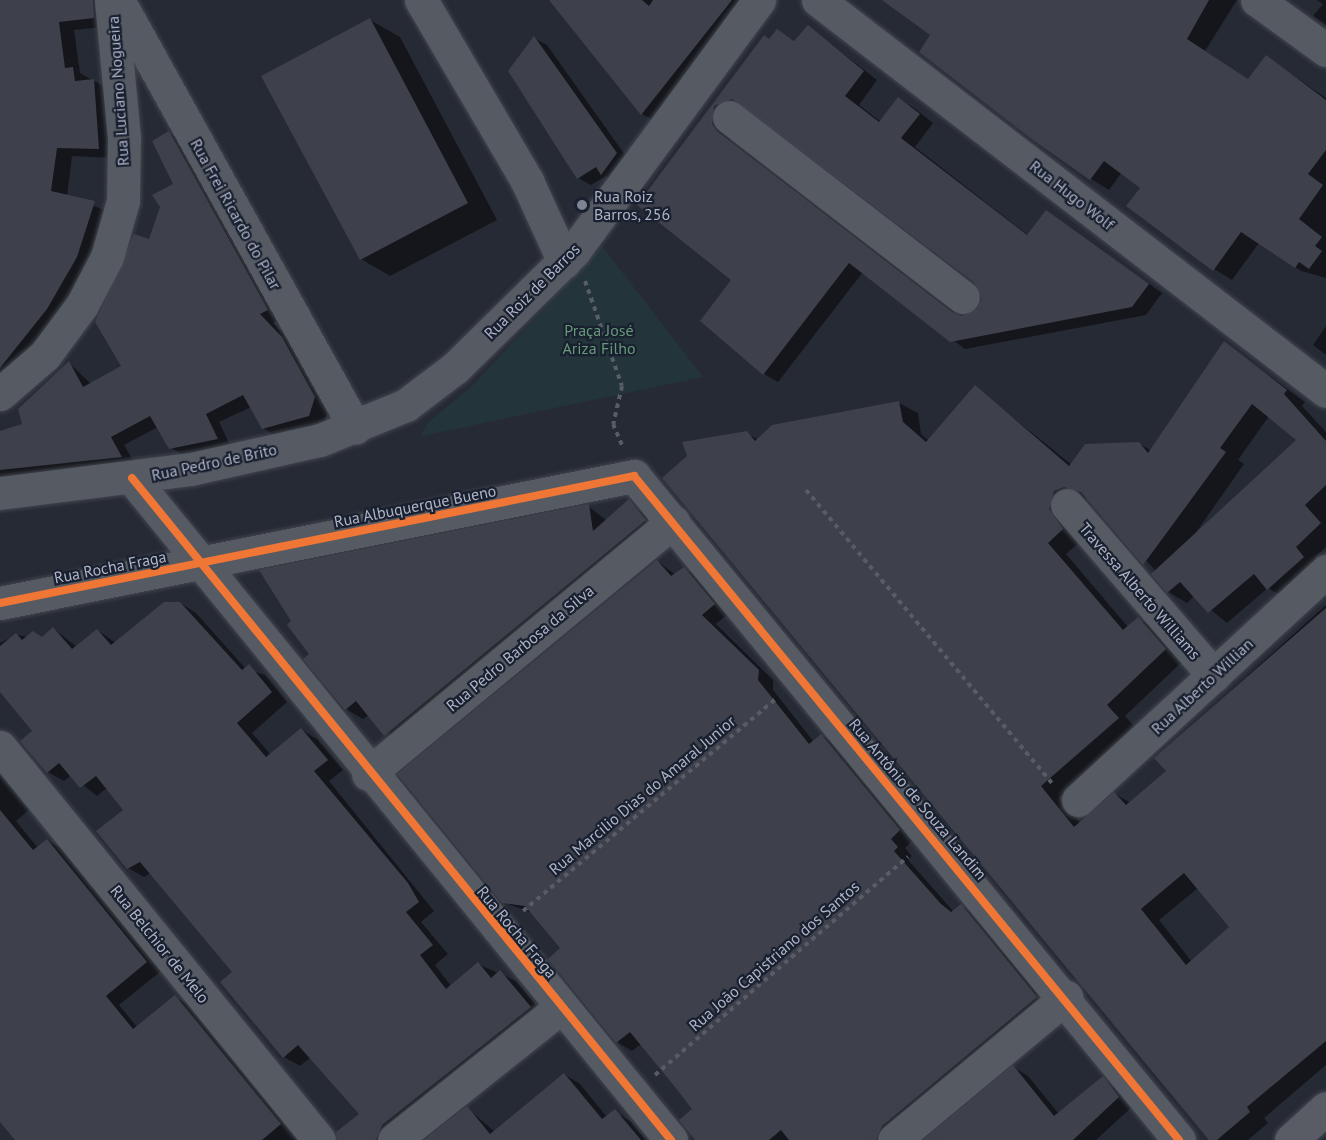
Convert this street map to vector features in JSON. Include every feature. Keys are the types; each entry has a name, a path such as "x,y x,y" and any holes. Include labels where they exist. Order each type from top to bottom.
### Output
{"main road":[{"path":"1291,1140 1326,1108"}],"street":[{"name":"Rua Luciano Nogueira","path":"0,394 45,355 82,305 107,257 123,201 124,138 111,0"},
{"name":"Rua Frei Ricardo do Pilar","path":"118,0 355,429"},
{"path":"421,0 569,256"},
{"name":"Rua Roiz de Barros","path":"355,429 406,405 454,368 569,256 759,0"},
{"name":"Rua Hugo Wolf","path":"818,0 1326,391"},
{"path":"1257,0 1326,50"},
{"path":"694,90 963,297"},
{"name":"Rua Pedro de Brito","path":"0,493 132,478 355,429"},
{"name":"Rua Antônio de Souza Landim","path":"634,476 1066,997 1179,1140"},
{"name":"Rua Albuquerque Bueno","path":"201,563 634,476"},
{"path":"132,478 201,563"},
{"name":"Travessa Alberto Williams","path":"1067,505 1214,676"},
{"name":"Rua Pedro Barbosa da Silva","path":"368,774 672,522"},
{"name":"Rua Rocha Fraga","path":"0,603 201,563 368,774 671,1140"},
{"name":"Rua Alberto Willian","path":"1078,800 1326,572"},
{"name":"Rua Belchior de Melo","path":"0,747 319,1140"},
{"path":"894,1140 1066,997"},
{"path":"394,1140 561,1007"}],"path":[{"path":"569,256 622,386 613,424 634,476"},
{"path":"806,490 1056,789 1078,800"}],"green space":[{"name":"Praça José Ariza Filho","path":"602,246 703,377 421,436 428,422 470,388"}],"building":[{"path":"0,0 93,0 94,18 59,22 65,68 73,67 75,81 94,79 99,149 57,148 51,191 95,201 77,257 47,309 0,368"},
{"path":"549,0 642,0 649,6 653,0 732,0 641,115"},
{"path":"882,0 1209,0 1187,39 1248,79 1266,55 1326,100 1326,150 1308,174 1323,185 1299,219 1322,237 1315,246 1322,251 1309,269 1299,262 1295,268 1241,232 1213,271 1126,206 1140,188 1104,161 1090,180 1033,140 919,52 930,35"},
{"path":"370,18 468,203 360,260 261,76"},
{"path":"808,25 864,71 845,96 879,122 898,97 920,114 901,138 1027,235 1046,210 1149,284 1132,307 950,342 849,263 763,375 700,321 731,280 637,205 764,35 769,39 777,29 794,41","holes":["732,99 974,282 982,299 977,309 961,316 952,312 718,132 712,124 714,106"]},
{"path":"534,36 617,153 601,175 596,167 577,179 508,71"},
{"path":"169,131 268,310 260,314 282,337 315,397 309,416 262,429 243,395 206,414 218,439 169,449 150,416 111,437 122,457 0,470 0,431 22,424 18,409 69,361 83,387 121,366 95,322 134,234 149,239 160,207 152,195 173,184 152,141"},
{"path":"1224,341 1287,390 1284,394 1326,441 1326,485 1305,505 1321,523 1296,547 1304,557 1267,590 1254,574 1208,613 1180,582 1167,593 1151,574 1296,440 1252,404 1220,448 1226,452 1143,565 1081,492 1064,487 1054,491 1049,509 1063,529 1048,543 1123,630 1138,617 1166,649 1107,705 1119,718 1041,786 1074,827 1114,792 1126,805 1166,771 1154,758 1326,608 1326,1041 1247,1107 1250,1112 1217,1140 1209,1140 662,478 687,456 682,442 747,431 755,441 772,425 899,401 903,422 926,442 975,385 1069,466 1085,444 1139,442 1148,453","holes":["1184,873 1229,927 1186,965 1141,909"]},
{"path":"629,499 646,520 384,736 356,701 345,710 303,659 309,654 287,625 291,621 259,570 589,504 593,531"},
{"path":"657,560 671,576 684,567 715,604 702,615 759,670 758,680 809,744 821,734 900,830 891,839 898,847 894,851 941,904 951,912 961,904 1037,997 882,1126 876,1140 789,1140 781,1130 769,1140 695,1140 679,1120 692,1109 675,1087 630,1032 616,1043 548,959 560,948 525,906 502,903 397,774"},
{"path":"164,602 180,602 242,670 249,664 272,692 237,723 266,757 301,728 328,760 314,771 408,883 419,902 406,912 433,945 420,955 446,989 478,962 491,978 500,970 531,1007 382,1125 376,1140 337,1140 336,1132 359,1114 298,1045 283,1058 220,982 232,972 140,862 127,869 96,831 123,810 96,776 80,788 59,763 47,773 20,741 32,731 0,692 0,646 16,633 22,640 33,631 42,637 53,627 72,649 97,629 111,645"},
{"path":"0,810 33,850 47,839 147,962 106,996 133,1029 175,995 281,1124 262,1140 15,1140 0,1122"},
{"path":"1013,1065 1054,1116 1103,1076 1119,1097 1073,1140 923,1140"},
{"path":"564,1073 602,1119 615,1109 641,1140 424,1140 467,1106 490,1134"}],"cycle path":[{"path":"0,603 634,476 1179,1140"},
{"path":"132,478 671,1140"}],"place":[{"name":"Rua Roiz Barros, 256","path":"582,205"}]}
